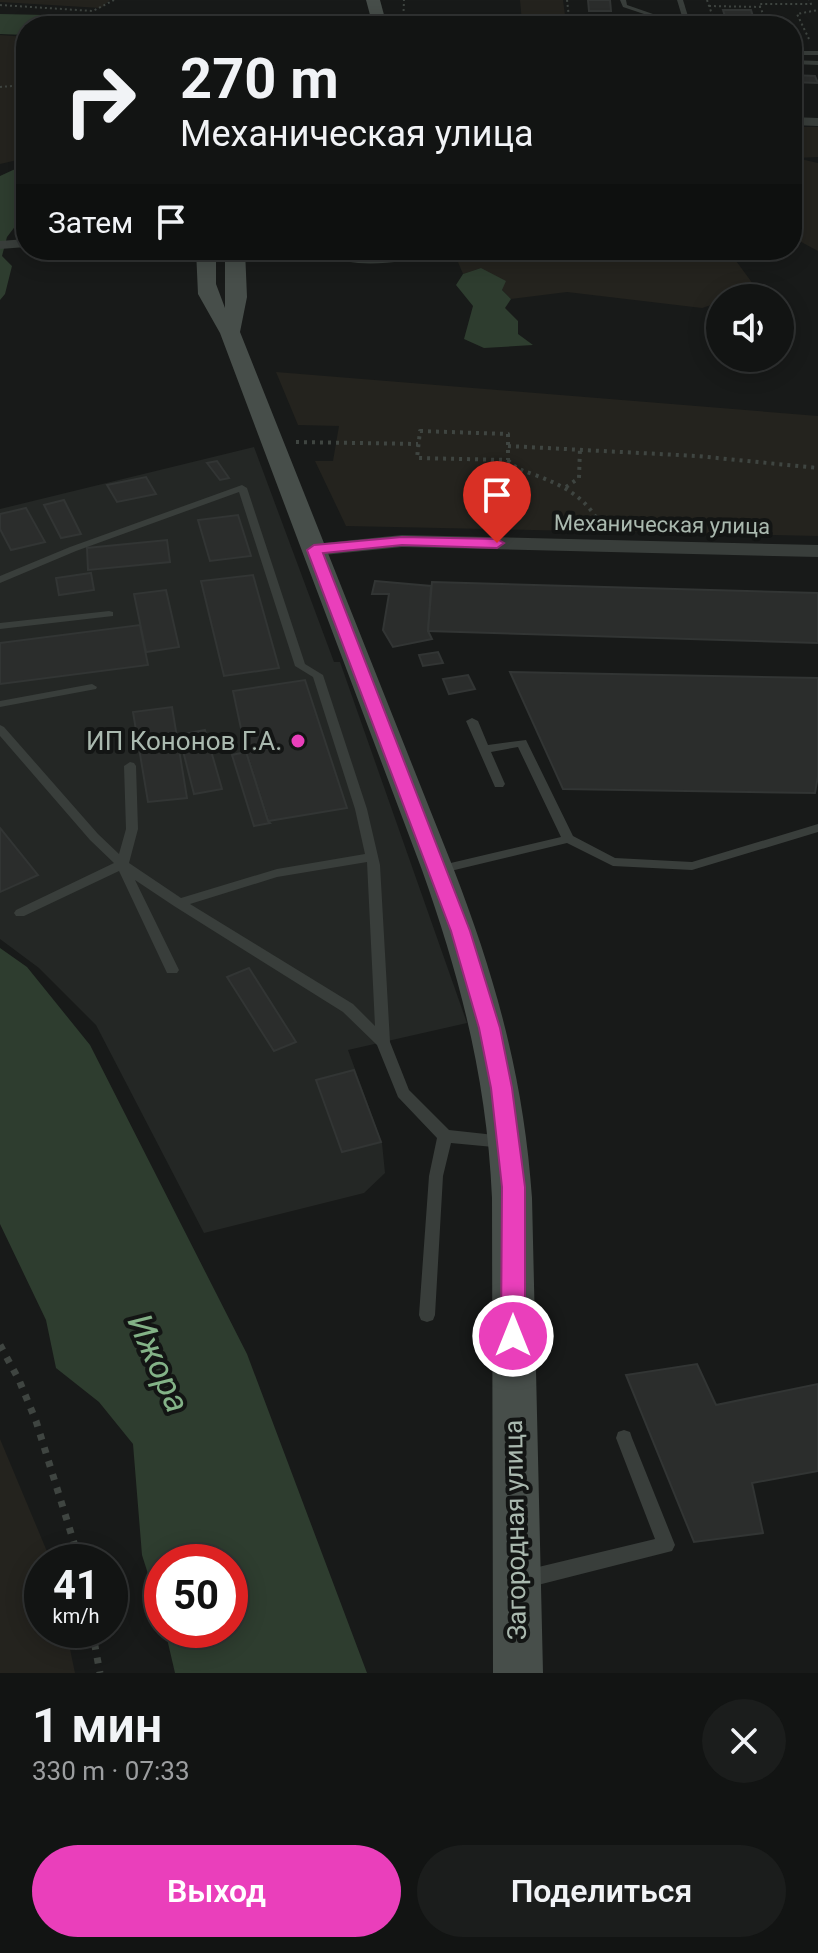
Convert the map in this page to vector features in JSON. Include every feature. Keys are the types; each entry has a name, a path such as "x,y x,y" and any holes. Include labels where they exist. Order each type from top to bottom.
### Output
{"main road":[{"name":"Загородная улица","path":"206,260 207,294 212,310 230,332 438,870 461,931 489,1028 509,1142 513,1187 518,1673"},
{"path":"230,332 237,297 235,260"}],"street":[{"name":"Механическая улица","path":"314,550 402,541 818,551"}],"lane":[{"path":"623,0 625,6 650,14"},
{"path":"0,580 73,549 242,488 300,666 318,675 361,809 372,857 383,1042 403,1093 445,1136 509,1142"},
{"path":"0,626 109,614"},
{"path":"0,704 92,687"},
{"path":"472,721 499,784"},
{"path":"0,729 94,837 122,864 178,903 348,1008 383,1042"},
{"path":"484,749 522,743 568,839 613,862 692,866 818,828"},
{"path":"130,766 132,829 122,864 172,970"},
{"path":"438,870 568,839"},
{"path":"178,903 277,873 372,857"},
{"path":"20,913 122,864"},
{"path":"427,1315 436,1176 445,1136"},
{"path":"515,1582 666,1545 624,1438"}],"path":[{"path":"0,5 93,11 114,0"},
{"path":"707,0 712,16"},
{"path":"764,16 759,4 811,4 809,0"},
{"path":"709,6 761,7"},
{"path":"798,16 818,10"},
{"path":"802,24 809,39"},
{"path":"508,460 417,458 420,431 508,434 508,460 513,467 566,487 593,508 600,520 604,539"},
{"path":"273,444 303,441 418,444"},
{"path":"508,446 580,448 818,468"},
{"path":"566,487 579,478 580,448"},
{"path":"0,1345 20,1385 48,1457 77,1544"},
{"path":"95,1648 100,1673"}],"shaded area":[{"path":"0,0 110,0 101,8"},
{"path":"520,0 563,0 565,16 521,16"},
{"path":"0,35 16,36 16,160 0,164"},
{"path":"802,127 818,127 818,157 802,158"},
{"path":"802,159 818,163 818,251 802,242"},
{"path":"457,260 735,260 753,284 706,284 706,307 702,308 567,292 511,299 481,268 463,274"},
{"path":"276,372 818,416 818,536 346,526 315,461 333,461 339,426 298,425"},
{"path":"254,447 334,662 340,662 467,1023 348,1050 382,1143 385,1173 364,1193 204,1233 96,1025 39,968 0,939 0,509"},
{"path":"0,1439 44,1544 24,1544 24,1648 70,1648 75,1673 0,1673"}],"water":[{"path":"0,14 57,16 16,16 16,35 0,34"},
{"path":"16,169 16,225 7,237 2,256 12,266 5,294 0,300 0,176"},
{"path":"481,268 506,281 502,290 511,299 505,308 518,321 518,334 533,345 484,348 464,339 473,306 456,285 463,274"},
{"name":"Ижора","path":"0,948 27,967 90,1045 247,1354 367,1673 175,1673 169,1648 248,1648 248,1544 144,1544 144,1561 133,1444 99,1402 56,1368 46,1320 0,1224"}],"building":[{"path":"588,0 610,0 611,11 589,11"},
{"path":"723,10 751,10 753,16 725,16"},
{"path":"802,75 815,76 818,83 802,82"},
{"path":"217,461 229,478 220,480 207,463"},
{"path":"146,477 156,494 117,502 107,485"},
{"path":"64,500 81,534 61,538 44,505"},
{"path":"26,508 45,542 11,550 0,529 0,514"},
{"path":"238,515 251,556 210,561 198,520"},
{"path":"167,540 170,562 88,570 87,548"},
{"path":"91,573 94,590 59,595 56,578"},
{"path":"253,575 279,668 224,676 201,581"},
{"path":"375,581 431,586 428,631 432,639 393,647 383,630 389,594 372,594"},
{"path":"432,582 818,593 818,643 428,631"},
{"path":"166,590 179,647 146,652 134,594"},
{"path":"140,625 148,665 0,684 0,643"},
{"path":"438,652 443,663 423,666 419,655"},
{"path":"510,672 818,678 818,776 815,793 563,789"},
{"path":"468,675 475,689 449,694 443,679"},
{"path":"305,680 347,808 268,821 246,752 233,691"},
{"path":"172,707 187,798 148,802 133,712"},
{"path":"205,730 222,789 194,794 179,735"},
{"path":"246,752 270,823 254,826 232,755"},
{"path":"0,828 38,875 0,892"},
{"path":"249,968 296,1042 274,1051 227,977"},
{"path":"354,1070 381,1142 342,1152 316,1080"},
{"path":"697,1364 716,1405 818,1384 818,1471 752,1483 763,1533 694,1542 626,1375"}],"place":[{"name":"ИП Кононов Г.А.","path":"298,741"}],"route":[{"path":"497,543 402,541 314,550 461,931 481,996 502,1088 509,1142 513,1187 513,1336"}]}
